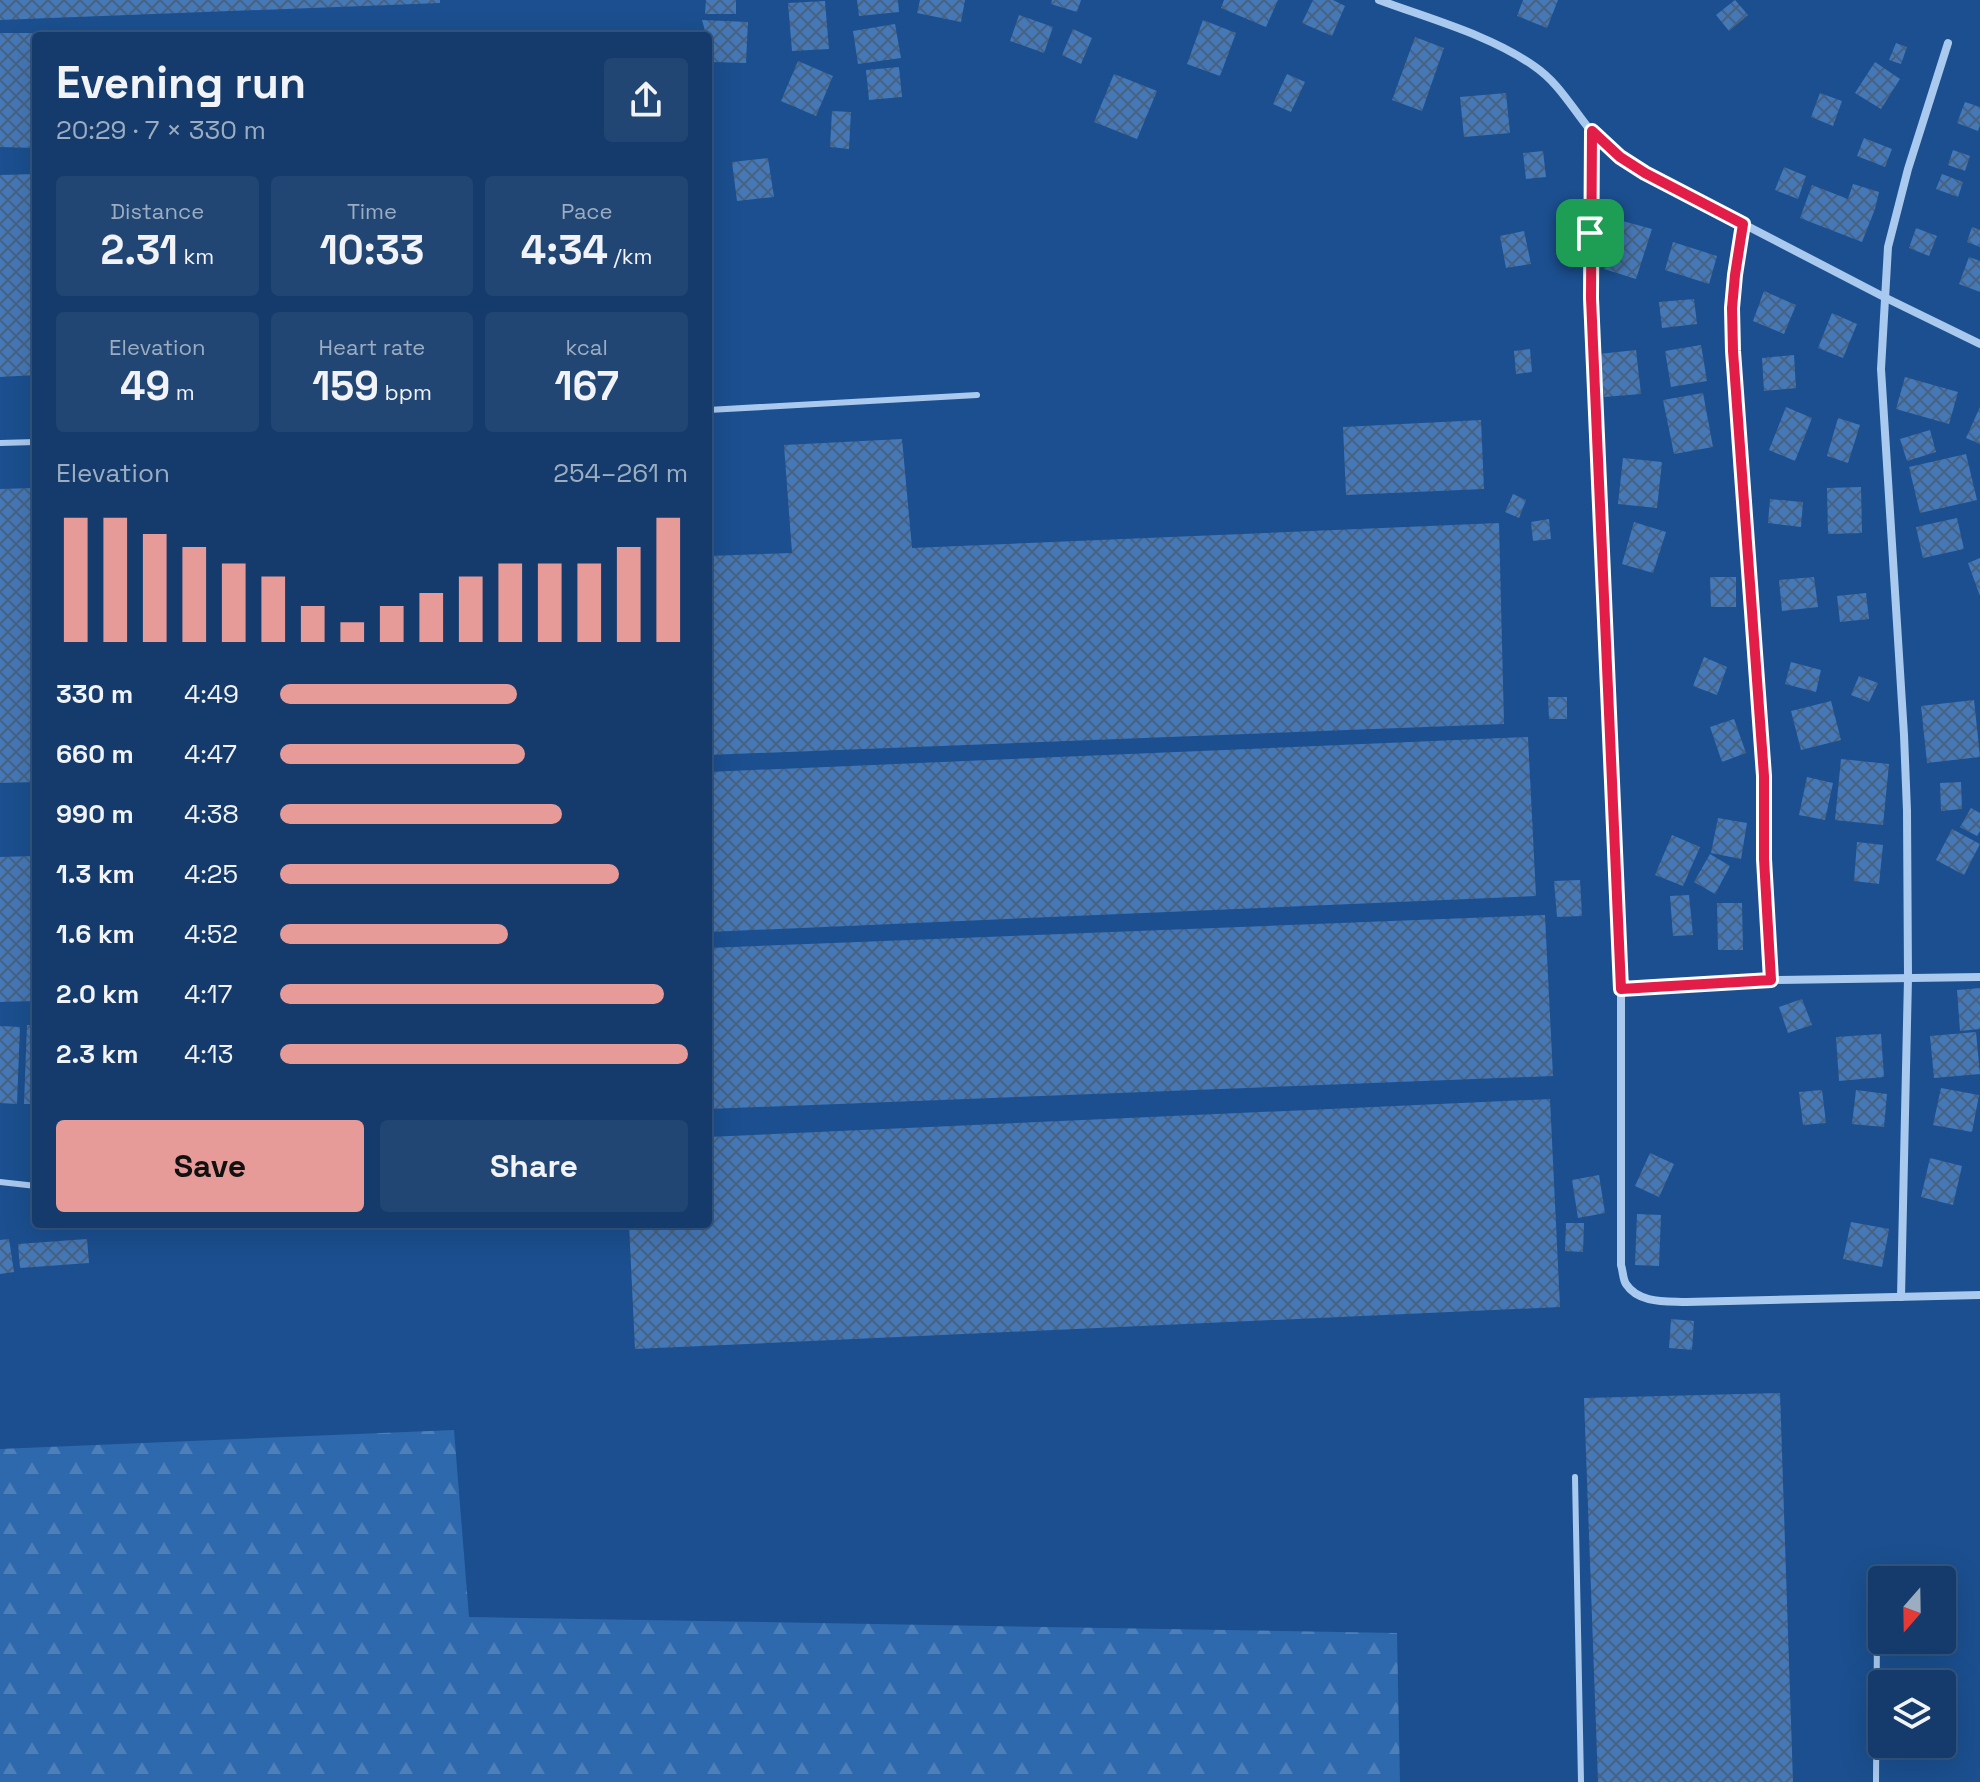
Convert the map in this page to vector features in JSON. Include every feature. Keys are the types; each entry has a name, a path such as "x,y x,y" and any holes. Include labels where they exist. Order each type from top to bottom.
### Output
{"street":[{"path":"1379,0 1509,51 1535,66 1570,101 1592,131 1620,157 1645,173 1980,344"},
{"path":"1901,1297 1908,978 1907,811 1881,369 1888,247 1948,43"},
{"path":"1592,131 1591,298 1621,989 1621,1265 1626,1284 1638,1295 1653,1301 1980,1295"},
{"path":"1743,224 1732,308 1733,351 1764,776 1764,859 1771,980"},
{"path":"1621,989 1771,980 1980,977"}],"lane":[{"path":"712,410 977,395"},
{"path":"0,443 32,442"},
{"path":"0,1182 32,1186"},
{"path":"1575,1477 1581,1782"},
{"path":"1876,1782 1877,1654"}],"green space":[{"path":"454,1430 469,1617 1397,1633 1400,1782 0,1782 0,1449"}],"building":[{"path":"0,0 440,0 440,3 0,20"},
{"path":"706,0 736,0 736,14 705,14"},
{"path":"857,0 898,0 899,12 859,16"},
{"path":"920,0 965,0 961,22 917,13"},
{"path":"1052,0 1081,0 1077,12 1051,4"},
{"path":"1224,0 1278,0 1266,27 1221,8"},
{"path":"1313,0 1333,0 1345,6 1332,36 1302,23"},
{"path":"1523,0 1558,0 1547,28 1517,16"},
{"path":"1735,0 1748,15 1729,31 1716,15"},
{"path":"825,1 829,49 792,51 788,3"},
{"path":"1019,15 1053,27 1044,53 1010,41"},
{"path":"702,20 748,22 746,63 714,62 712,32 705,32"},
{"path":"1203,20 1236,33 1220,76 1187,64"},
{"path":"895,24 901,58 858,64 853,31"},
{"path":"1073,29 1092,38 1081,64 1062,55"},
{"path":"0,33 32,33 32,148 0,147"},
{"path":"1415,37 1444,48 1422,111 1392,100"},
{"path":"1896,43 1907,47 1901,64 1889,60"},
{"path":"798,61 833,76 816,116 781,101"},
{"path":"1875,62 1900,79 1881,109 1855,93"},
{"path":"899,67 902,97 869,100 866,70"},
{"path":"1114,74 1157,91 1137,139 1094,122"},
{"path":"1287,74 1305,82 1291,112 1273,104"},
{"path":"1506,93 1510,133 1464,137 1460,97"},
{"path":"1820,93 1842,101 1833,126 1811,117"},
{"path":"1965,102 1980,107 1978,131 1957,123"},
{"path":"832,111 851,112 849,149 830,147"},
{"path":"1864,138 1892,149 1885,167 1857,156"},
{"path":"1953,150 1970,156 1965,171 1948,165"},
{"path":"1543,151 1546,177 1526,179 1523,153"},
{"path":"768,158 774,197 737,201 732,162"},
{"path":"1784,167 1806,176 1798,199 1775,190"},
{"path":"32,174 32,375 0,377 0,175"},
{"path":"1942,174 1963,182 1958,197 1936,189"},
{"path":"1853,184 1879,192 1862,242 1800,218 1812,185 1848,199"},
{"path":"1619,220 1652,229 1636,279 1604,269"},
{"path":"1972,227 1980,230 1980,247 1967,242"},
{"path":"1916,228 1937,236 1929,256 1909,248"},
{"path":"1524,231 1531,264 1506,268 1500,236"},
{"path":"1673,242 1717,256 1709,284 1665,270"},
{"path":"1969,257 1980,261 1980,292 1959,284"},
{"path":"1764,291 1796,305 1784,334 1753,321"},
{"path":"1694,299 1697,324 1662,328 1659,302"},
{"path":"1832,313 1857,324 1843,358 1818,348"},
{"path":"1701,345 1707,381 1671,387 1665,351"},
{"path":"1530,349 1532,372 1516,374 1514,351"},
{"path":"1636,350 1641,394 1604,397 1599,354"},
{"path":"1794,355 1796,388 1764,391 1762,358"},
{"path":"1905,377 1958,392 1949,424 1896,409"},
{"path":"1703,393 1713,447 1674,454 1663,400"},
{"path":"1786,407 1812,418 1795,461 1769,450"},
{"path":"1980,407 1980,444 1966,438"},
{"path":"1838,418 1860,425 1848,463 1827,456"},
{"path":"1481,420 1484,489 1346,495 1343,427"},
{"path":"1930,430 1936,452 1907,461 1900,439"},
{"path":"902,439 912,548 1499,523 1504,724 712,755 712,556 792,553 784,445"},
{"path":"1966,454 1977,500 1920,513 1909,467"},
{"path":"1623,458 1662,462 1657,508 1618,504"},
{"path":"1861,487 1862,533 1828,534 1827,488"},
{"path":"32,488 32,782 0,783 0,489"},
{"path":"1513,494 1526,500 1519,518 1505,512"},
{"path":"1770,499 1803,502 1801,527 1768,523"},
{"path":"1957,518 1964,549 1923,558 1916,527"},
{"path":"1549,519 1551,539 1533,541 1531,522"},
{"path":"1634,522 1666,532 1653,573 1622,564"},
{"path":"1980,558 1980,596 1968,563"},
{"path":"1710,577 1736,577 1736,607 1711,607"},
{"path":"1814,577 1818,607 1782,611 1779,580"},
{"path":"1866,593 1869,619 1840,622 1837,596"},
{"path":"1704,657 1727,667 1717,695 1693,686"},
{"path":"1791,662 1821,670 1816,692 1785,684"},
{"path":"1859,676 1878,683 1869,702 1851,695"},
{"path":"1548,697 1567,697 1567,719 1549,719"},
{"path":"1974,700 1980,757 1927,763 1921,706"},
{"path":"1831,701 1841,740 1801,750 1791,711"},
{"path":"1734,719 1746,753 1722,762 1710,727"},
{"path":"1528,737 1536,896 712,932 712,772"},
{"path":"1841,759 1889,764 1883,825 1835,820"},
{"path":"1807,777 1833,783 1825,820 1799,815"},
{"path":"1961,782 1962,809 1941,811 1940,783"},
{"path":"1971,808 1980,813 1977,836 1960,827"},
{"path":"1718,818 1747,823 1741,859 1711,853"},
{"path":"1952,829 1980,844 1964,875 1936,860"},
{"path":"1672,835 1700,847 1683,886 1655,875"},
{"path":"1857,842 1883,845 1879,884 1854,881"},
{"path":"1710,854 1730,866 1715,894 1694,882"},
{"path":"32,856 32,1001 0,1002 0,857"},
{"path":"1580,880 1582,916 1557,917 1554,881"},
{"path":"1689,895 1693,935 1673,936 1670,896"},
{"path":"1717,903 1742,903 1743,950 1718,950"},
{"path":"1545,915 1553,1076 712,1109 712,948"},
{"path":"1980,988 1980,1029 1960,1031 1957,990"},
{"path":"1802,999 1812,1025 1788,1033 1779,1007"},
{"path":"27,1025 32,1025 32,1104 24,1104"},
{"path":"0,1026 20,1027 17,1104 0,1103"},
{"path":"1976,1032 1980,1074 1934,1078 1930,1036"},
{"path":"1881,1034 1884,1077 1839,1081 1836,1037"},
{"path":"1941,1088 1979,1095 1972,1132 1933,1125"},
{"path":"1822,1090 1826,1123 1803,1125 1799,1092"},
{"path":"1856,1090 1887,1094 1884,1127 1852,1124"},
{"path":"1550,1099 1560,1307 635,1349 629,1228 712,1228 712,1137"},
{"path":"1650,1153 1674,1164 1659,1197 1635,1186"},
{"path":"1930,1158 1962,1166 1953,1205 1921,1197"},
{"path":"1599,1175 1605,1213 1578,1218 1572,1180"},
{"path":"1637,1214 1661,1215 1659,1266 1635,1265"},
{"path":"1851,1222 1889,1229 1882,1267 1843,1259"},
{"path":"1566,1223 1584,1223 1583,1252 1565,1251"},
{"path":"9,1239 14,1272 0,1274 0,1240"},
{"path":"87,1239 89,1263 20,1268 18,1244"},
{"path":"1671,1319 1694,1321 1692,1350 1669,1348"},
{"path":"1780,1393 1793,1782 1598,1782 1584,1398"}],"route":[{"path":"1592,131 1620,157 1645,173 1743,224 1732,308 1733,351 1764,776 1764,859 1771,980 1621,989 1590,233 1592,131"}]}
